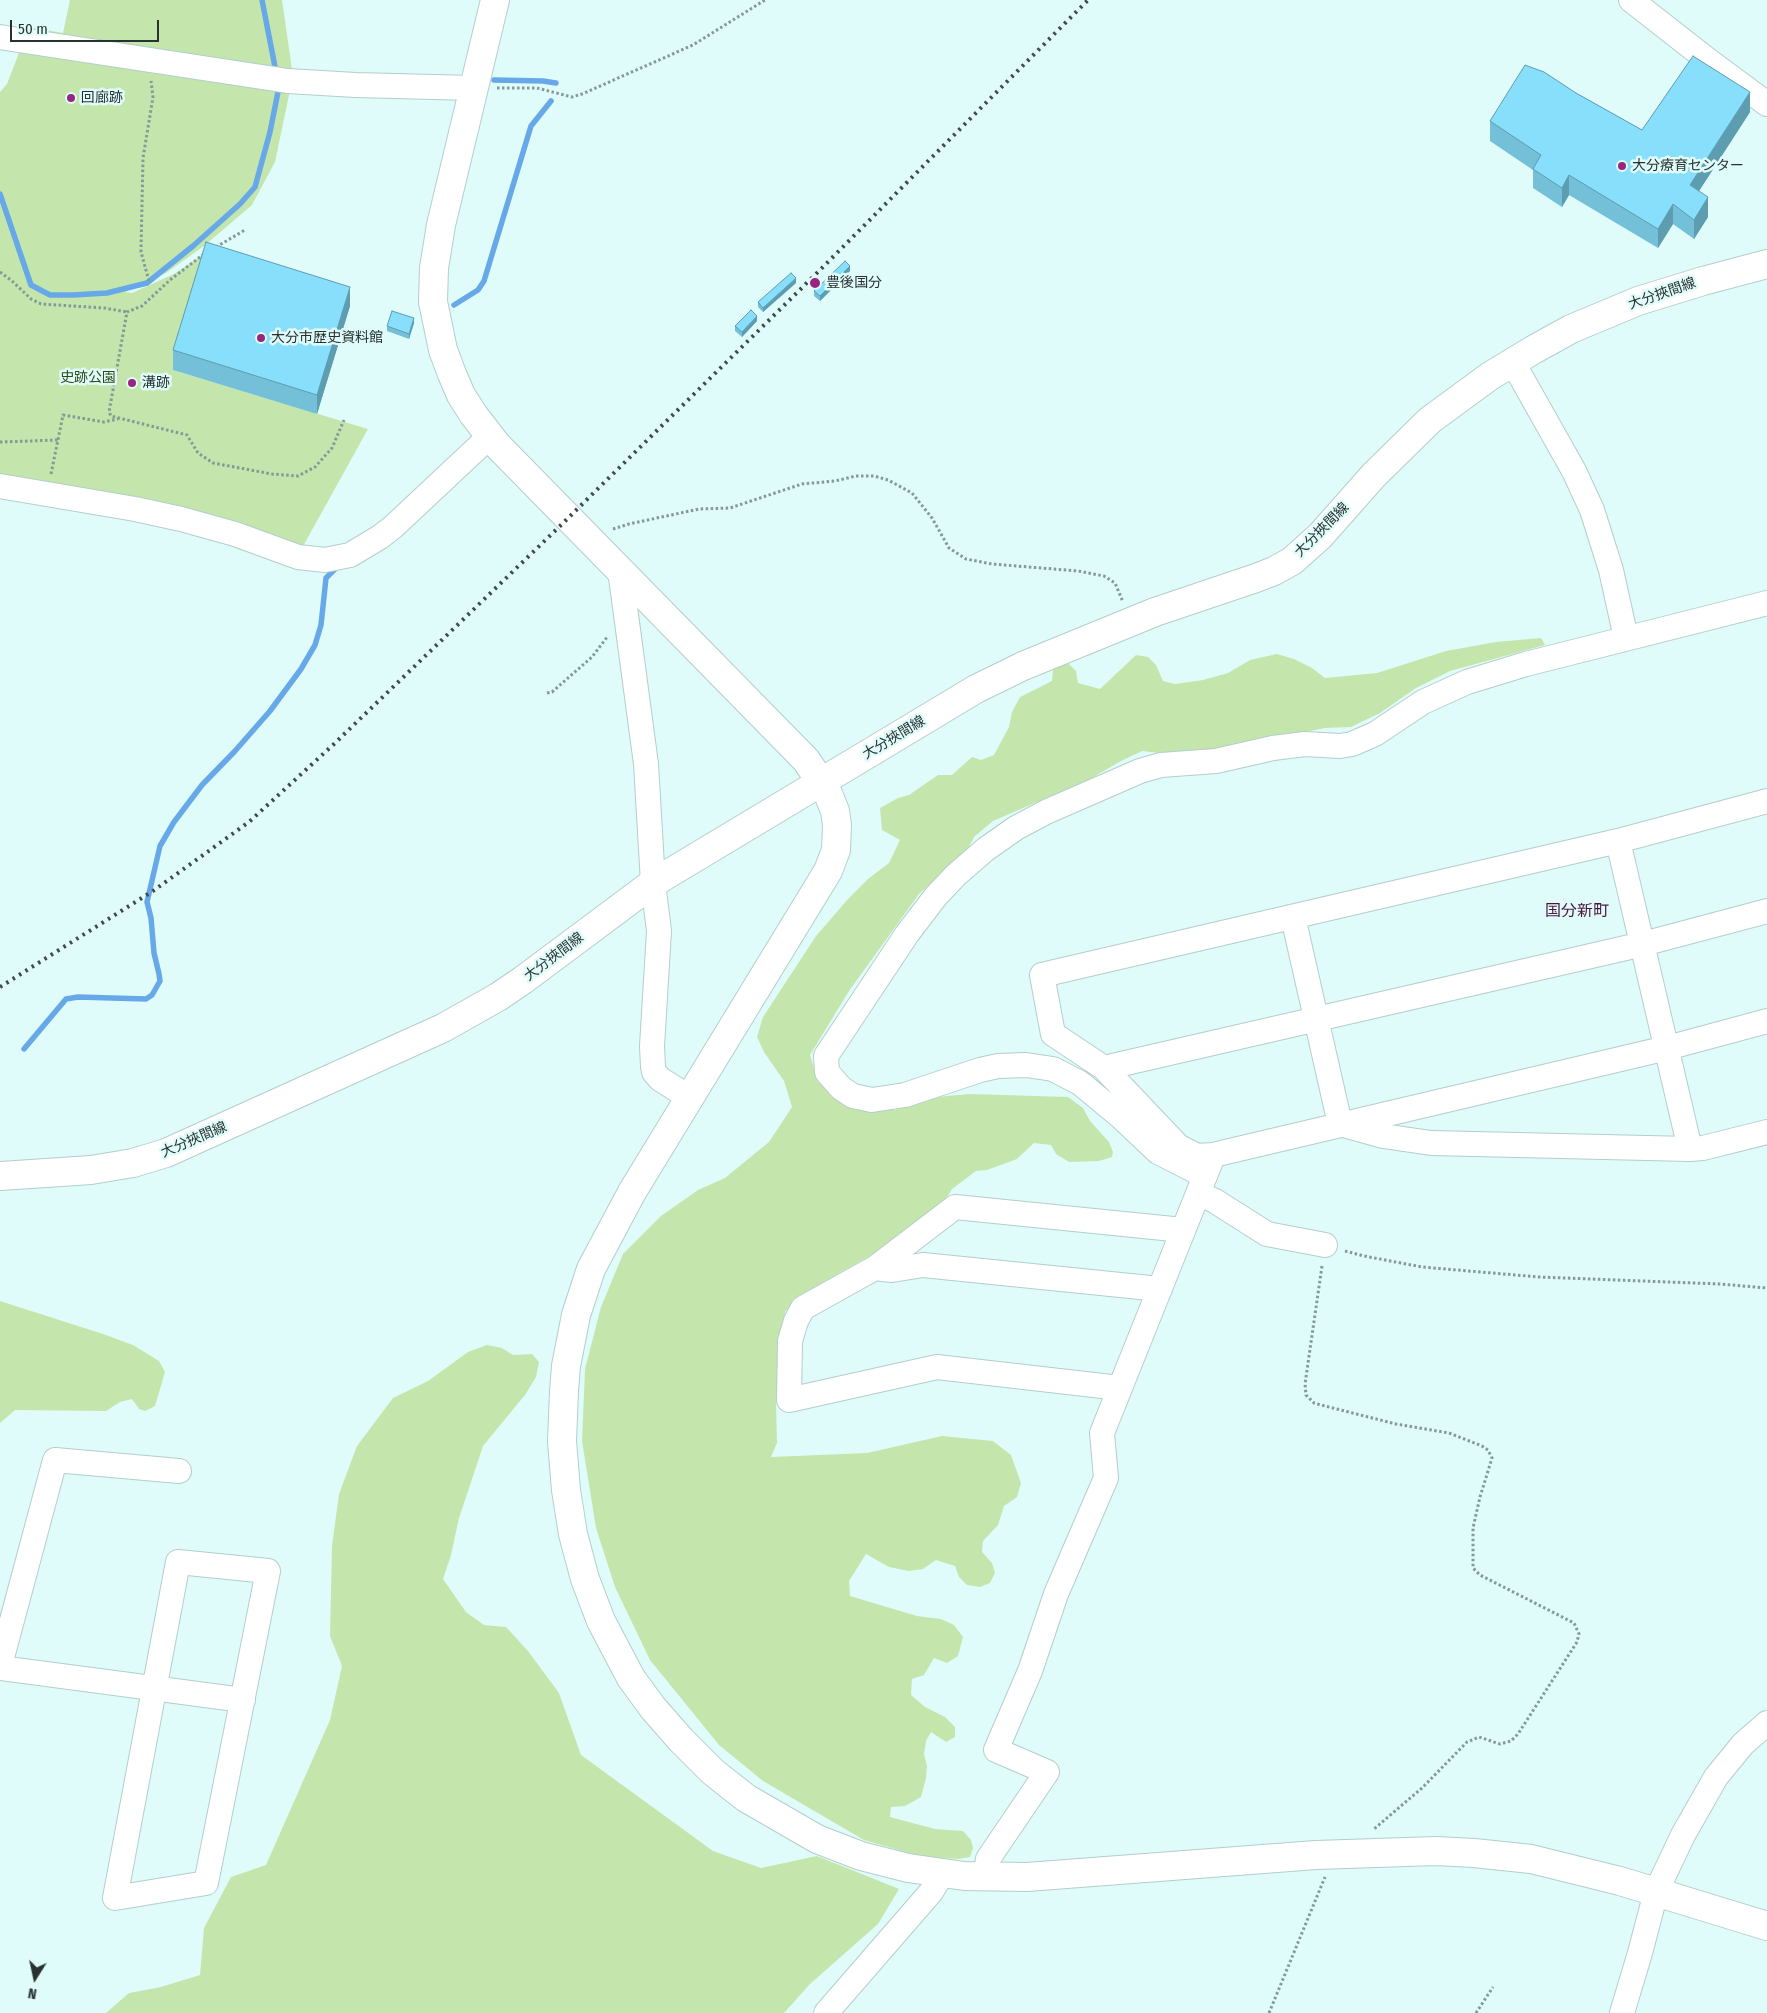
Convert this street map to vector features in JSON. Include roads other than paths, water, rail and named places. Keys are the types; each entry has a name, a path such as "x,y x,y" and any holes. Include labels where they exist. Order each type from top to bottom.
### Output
{"street":[{"path":"496,0 438,240 434,268 433,302 443,350 452,374 461,395 490,436 798,752 822,781 833,806 837,825 838,838 833,860 632,1192 600,1250 582,1292 571,1337 564,1392 562,1449 573,1534 585,1579 601,1621 631,1678 666,1724 724,1781 760,1808 818,1839 881,1862 942,1874 985,1877 1049,1876 1347,1854 1436,1851 1530,1859 1656,1892 1767,1926"},
{"path":"1631,0 1767,104"},
{"path":"0,37 148,61 307,82 474,88"},
{"name":"大分挾間線","path":"0,1176 112,1167 184,1147 414,1042 472,1012 523,980 653,882 992,681 1155,612 1265,574 1292,561 1320,536 1374,475 1424,426 1450,404 1512,361 1571,329 1638,301 1696,282 1767,264"},
{"path":"1512,361 1574,471 1592,510 1612,570 1626,638"},
{"path":"0,486 181,519 235,534 298,557 325,560 350,555 380,537 490,436"},
{"path":"620,570 646,764 653,882 659,931 652,1046 653,1067 654,1072 660,1079 690,1098"},
{"path":"1767,602 1526,664 1447,690 1423,702 1375,734 1352,744 1340,746 1305,744 1273,748 1216,761 1161,765 1140,772 1030,820 986,849 956,875 936,896 907,934 826,1056 827,1072 836,1084 853,1096 872,1100 905,1095 980,1070 998,1066 1026,1065 1053,1070 1080,1083 1121,1116 1158,1152 1205,1175 1340,1124 1667,1048 1767,1021"},
{"path":"1326,1245 1267,1234 1216,1201 1197,1156 1178,1146 1104,1068 1053,1034 1042,975 1618,841 1767,801"},
{"path":"1618,841 1690,1149"},
{"path":"1104,1068 1643,944 1767,911"},
{"path":"1293,916 1340,1124"},
{"path":"1340,1124 1383,1136 1431,1144 1690,1149 1703,1148 1767,1132"},
{"path":"985,1877 988,1859 1047,1772 996,1750 1030,1670 1056,1594 1106,1478 1102,1433 1205,1175"},
{"path":"1120,1388 937,1367 789,1400 790,1341 796,1320 803,1308 875,1268 954,1207 1183,1230"},
{"path":"875,1268 892,1270 923,1264 1160,1289"},
{"path":"179,1471 55,1460 0,1666 243,1700"},
{"path":"178,1562 268,1570 206,1884 115,1898 154,1689 178,1562"},
{"path":"1622,2013 1656,1892 1694,1815 1716,1777 1743,1744 1767,1723"},
{"path":"826,2013 931,1892 942,1874"}],"waterway":[{"path":"262,0 276,72 279,72"},
{"path":"494,80 556,83"},
{"path":"0,194 31,285 50,295 73,295 107,293 147,283 193,246 240,204 255,187 270,132 279,87"},
{"path":"454,305 478,290 484,281 531,126 551,101"},
{"path":"24,1049 66,999 78,997 146,999 152,995 160,981 147,902 160,846 174,822 202,785 270,711 301,669 315,645 321,625 326,578 337,567"}],"railway":[{"path":"0,987 153,891 249,822 334,744 559,527 821,269 1088,0"}],"place":[{"name":"回廊跡","path":"71,98"},
{"name":"大分療育センター","path":"1622,166"},
{"name":"豊後国分","path":"815,283"},
{"name":"大分市歴史資料館","path":"261,338"},
{"name":"溝跡","path":"132,383"}],"district":[{"name":"国分新町","path":"1577,912"}],"park label":[{"name":"史跡公園","path":"88,378"}]}
